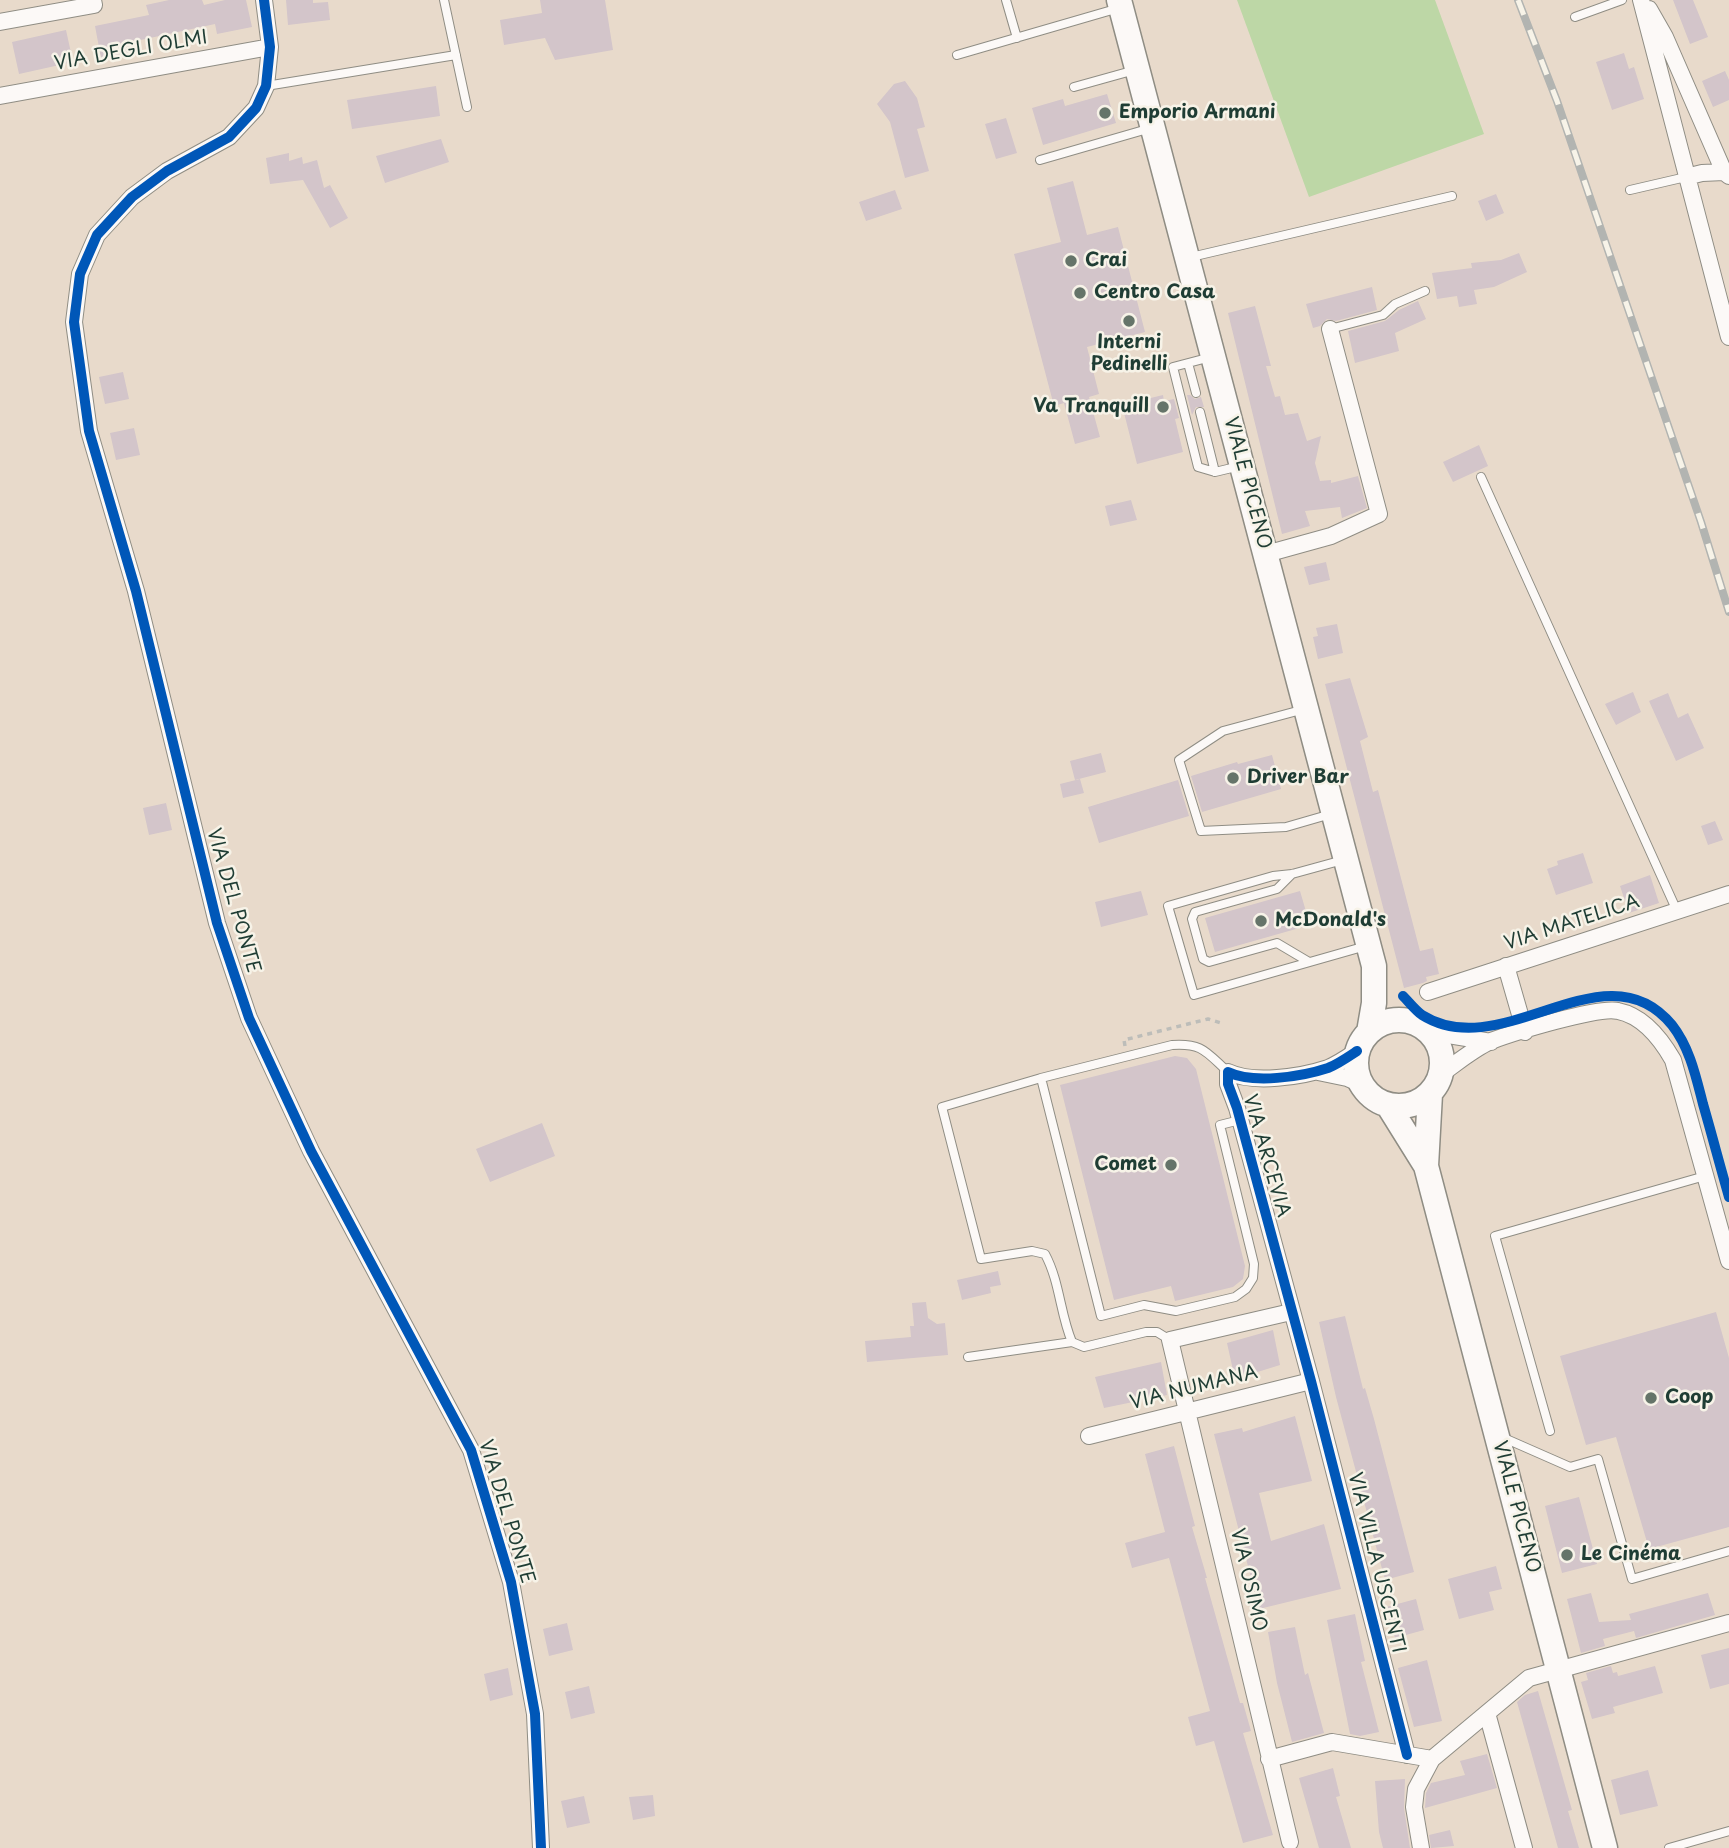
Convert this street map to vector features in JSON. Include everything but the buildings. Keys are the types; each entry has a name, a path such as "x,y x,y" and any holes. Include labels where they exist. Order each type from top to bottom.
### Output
{"main road":[{"name":"VIALE PICENO","path":"1120,4 1371,956 1374,1003 1357,1074 1368,1093 1388,1105 1426,1166 1605,1848"},
{"name":"VIALE PICENO","path":"1371,956 1393,999 1441,1052 1426,1166"},
{"path":"1363,1042 1388,1021 1421,1027"},
{"path":"1388,1105 1410,1105 1436,1084"}],"street":[{"name":"VIA DEL PONTE","path":"264,0 270,47 266,86 256,108 229,137 167,171 132,198 97,235 80,274 74,322 89,431 136,591 217,923 250,1018 311,1151 471,1450 511,1582 533,1701 541,1848"},
{"path":"1643,0 1665,37 1726,174 1702,173 1686,177"},
{"path":"1643,0 1686,177 1729,337"},
{"path":"0,22 93,2"},
{"name":"VIA DEGLI OLMI","path":"0,96 270,47"},
{"path":"1266,554 1331,536 1379,514 1330,329"},
{"name":"VIA MATELICA","path":"1428,992 1729,894"},
{"path":"1506,966 1525,1032"},
{"path":"1436,1084 1491,1042 1598,1010 1618,1011 1636,1019 1659,1037 1673,1060 1729,1261"},
{"path":"1421,1027 1491,1042"},
{"name":"VIA ARCEVIA","path":"1311,1381 1231,1096 1228,1072 1256,1079 1316,1071 1331,1066 1363,1042"},
{"name":"VIA ARCEVIA","path":"1316,1071 1362,1084"},
{"name":"VIA ARCEVIA","path":"1238,1114 1242,1093 1256,1079"},
{"path":"1170,1340 1291,1312"},
{"name":"VIA OSIMO","path":"1170,1340 1290,1842"},
{"name":"VIA NUMANA","path":"1089,1436 1311,1381"},
{"name":"VIA VILLA USCENTI","path":"1311,1381 1407,1755"},
{"path":"1421,1848 1414,1807 1416,1788 1432,1759 1529,1678 1729,1623"},
{"path":"1488,1713 1524,1848"},
{"path":"1269,1759 1332,1742 1432,1759"}],"lane":[{"path":"444,0 467,107"},
{"path":"1006,0 1017,38"},
{"path":"1575,17 1622,0"},
{"path":"957,55 1120,4"},
{"path":"266,86 456,55"},
{"path":"1074,87 1138,69"},
{"path":"1040,160 1154,127"},
{"path":"1630,190 1686,177"},
{"path":"1188,257 1452,196"},
{"path":"1330,329 1383,315 1395,304 1425,291"},
{"path":"1214,356 1173,367 1198,467 1216,472 1242,465"},
{"path":"1188,363 1195,393"},
{"path":"1200,412 1216,472"},
{"path":"1481,477 1677,911"},
{"path":"1307,708 1223,731 1179,760 1201,831 1286,827 1334,813"},
{"path":"1346,859 1292,874 1273,876 1168,906 1194,995 1309,962 1371,956"},
{"path":"1292,874 1277,889 1195,912 1192,919 1203,959 1209,962 1277,943 1309,962"},
{"path":"1072,1342 1066,1329 1057,1285 1045,1254 1032,1251 981,1259 943,1107 1041,1077 1172,1045 1192,1044 1204,1049 1228,1072"},
{"path":"1041,1077 1101,1316 1144,1305 1176,1311 1235,1297 1253,1278 1254,1264 1220,1125 1238,1114"},
{"path":"1550,1431 1495,1236 1705,1176"},
{"path":"968,1357 1072,1342 1084,1347 1157,1332 1170,1340"},
{"path":"1497,1435 1570,1467 1598,1459 1632,1578 1729,1551"},
{"path":"1669,1848 1729,1832"}],"path":[{"path":"1128,1056 1124,1040 1208,1019 1222,1023"}],"green space":[{"path":"1237,0 1435,0 1484,134 1309,197"}],"railway":[{"path":"1518,0 1557,101 1701,522 1729,612"}],"cycle path":[{"path":"264,0 270,47 266,86 256,108 229,137 167,171 132,197 97,235 80,274 74,322 89,431 136,591 217,923 249,1018 311,1151 471,1450 511,1582 535,1714 541,1848"},
{"path":"1403,996 1422,1015 1453,1027 1486,1027 1585,999 1616,996 1645,1003 1672,1025 1688,1053 1729,1197"},
{"path":"1357,1051 1328,1068 1304,1074 1250,1078 1228,1072 1228,1084 1237,1108 1311,1381 1407,1755"}],"place":[{"name":"Emporio Armani","path":"1105,113"},
{"name":"Crai","path":"1071,261"},
{"name":"Centro Casa","path":"1080,293"},
{"name":"Interni Pedinelli","path":"1129,321"},
{"name":"Va Tranquill","path":"1163,407"},
{"name":"Driver Bar","path":"1233,778"},
{"name":"McDonald's","path":"1261,921"},
{"name":"Comet","path":"1171,1165"},
{"name":"Coop","path":"1651,1398"},
{"name":"Le Cinéma","path":"1567,1555"}]}
